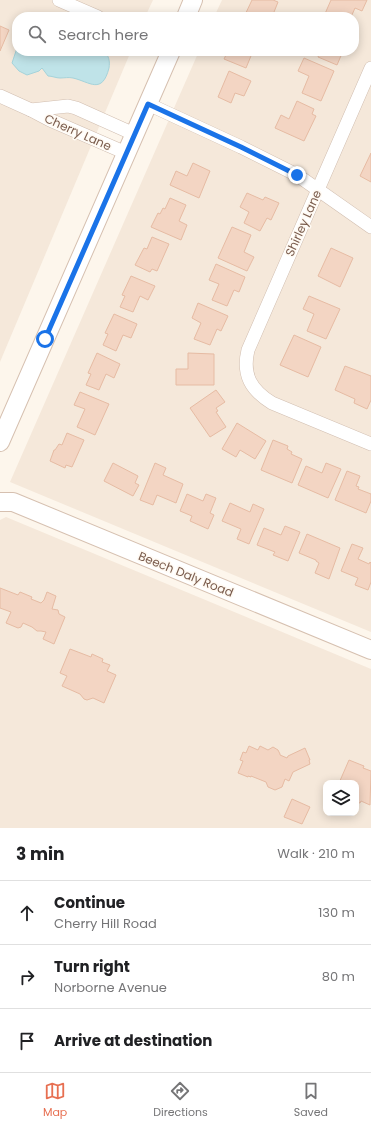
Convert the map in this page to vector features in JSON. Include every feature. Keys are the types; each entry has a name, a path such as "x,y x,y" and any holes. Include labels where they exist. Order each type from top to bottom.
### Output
{"main road":[{"path":"188,12 193,0"},
{"path":"0,442 169,56"},
{"name":"Beech Daly Road","path":"0,502 13,502 371,650"}],"street":[{"path":"59,0 87,12"},
{"name":"Shirley Lane","path":"371,68 248,350 246,358 246,368 249,380 260,396 272,403 371,444"},
{"name":"Cherry Lane","path":"0,96 50,120 126,153"},
{"path":"148,104 297,175 371,227"},
{"name":"Cherry Lane","path":"31,110 72,107 134,134"}],"shaded area":[{"path":"0,0 153,0 147,12 12,12 12,56 129,56 0,362"},
{"path":"222,0 371,0 371,632 10,482 197,56 359,56 359,12 216,12"},
{"path":"6,517 371,669 371,828 0,828 0,520"}],"water":[{"path":"14,56 108,56 109,68 103,82 95,85 71,78 48,76 42,68 39,71 27,75 19,71 12,63"}],"building":[{"path":"252,0 273,0 278,2 274,12 246,12"},
{"path":"331,0 367,0 362,11 355,8 353,12 326,12"},
{"path":"0,26 9,30 0,51"},
{"path":"226,56 251,56 246,68 224,59"},
{"path":"318,56 341,56 337,65"},
{"path":"304,58 334,71 321,101 302,93 309,76 298,71"},
{"path":"229,71 251,81 244,96 235,93 231,103 218,97"},
{"path":"297,101 314,109 312,114 316,116 304,141 275,128 281,115 289,119"},
{"path":"371,153 371,182 360,176"},
{"path":"193,163 210,171 199,198 170,185 176,171 187,176"},
{"path":"247,193 263,200 265,197 279,203 271,220 267,218 260,231 244,223 249,212 240,207"},
{"path":"170,198 186,205 179,221 187,225 181,240 151,227 158,213 160,214 163,208 165,209"},
{"path":"232,227 251,235 244,252 254,257 247,271 218,258"},
{"path":"152,237 169,244 157,271 152,269 150,272 135,265 144,248 147,249"},
{"path":"331,248 353,258 340,287 318,276"},
{"path":"216,264 245,277 239,292 234,290 227,306 212,300 219,284 209,280"},
{"path":"131,276 155,286 148,300 140,296 133,312 120,307 125,296 122,295"},
{"path":"309,296 340,309 326,339 307,331 314,314 303,309"},
{"path":"198,303 228,316 221,331 217,329 210,345 194,339 201,323 192,318"},
{"path":"114,314 137,324 131,338 123,335 116,351 103,345 108,334 105,333"},
{"path":"294,335 321,347 308,377 280,365"},
{"path":"97,353 120,364 114,378 106,374 99,390 86,385 91,374 88,373"},
{"path":"188,353 214,354 214,385 176,385 176,369 188,369"},
{"path":"345,366 371,376 371,400 367,409 354,403 355,399 335,390"},
{"path":"216,390 225,402 216,408 218,411 216,412 226,427 210,437 190,408"},
{"path":"80,392 109,404 95,435 77,427 85,409 74,405"},
{"path":"237,423 266,441 255,459 240,450 236,457 222,449"},
{"path":"67,433 84,440 72,467 66,465 65,468 50,461 54,450 59,444 62,445"},
{"path":"273,440 288,446 287,449 292,452 291,454 302,459 292,483 261,470"},
{"path":"113,463 138,476 135,483 139,485 133,496 104,481"},
{"path":"155,463 166,468 163,475 183,484 176,503 157,495 153,505 140,500"},
{"path":"326,463 341,469 328,498 298,485 306,466 322,473"},
{"path":"347,471 360,476 356,486 359,487 358,489 371,494 371,501 366,513 335,500"},
{"path":"187,494 203,501 206,494 216,498 210,513 214,515 208,529 190,521 192,516 180,511"},
{"path":"230,503 250,512 253,504 264,509 249,544 237,539 241,529 222,521"},
{"path":"285,526 300,532 288,561 273,555 275,552 257,545 264,528 281,535"},
{"path":"307,534 340,548 329,579 315,573 319,563 316,560 299,553"},
{"path":"352,544 363,548 358,559 369,564 370,562 371,563 371,582 368,590 355,585 358,578 341,571"},
{"path":"0,588 18,595 20,592 41,603 47,592 56,596 52,609 58,610 59,614 65,617 54,644 43,639 46,632 37,631 23,623 21,627 18,628 6,623 11,612 0,608"},
{"path":"70,649 91,657 92,654 103,659 102,662 110,665 107,671 116,675 104,703 93,698 87,700 84,699 80,694 62,686 67,676 60,673"},
{"path":"249,746 258,750 260,746 268,750 273,747 278,750 280,755 287,758 288,756 305,748 310,764 293,772 289,781 285,779 282,787 275,790 268,787 266,782 238,773 243,761 240,760 243,752 246,753"},
{"path":"349,760 364,766 363,768 371,771 370,805 361,801 359,803 359,780 340,780"},
{"path":"292,799 310,807 302,824 284,817"}],"route":[{"path":"45,339 148,104 297,175"}]}
